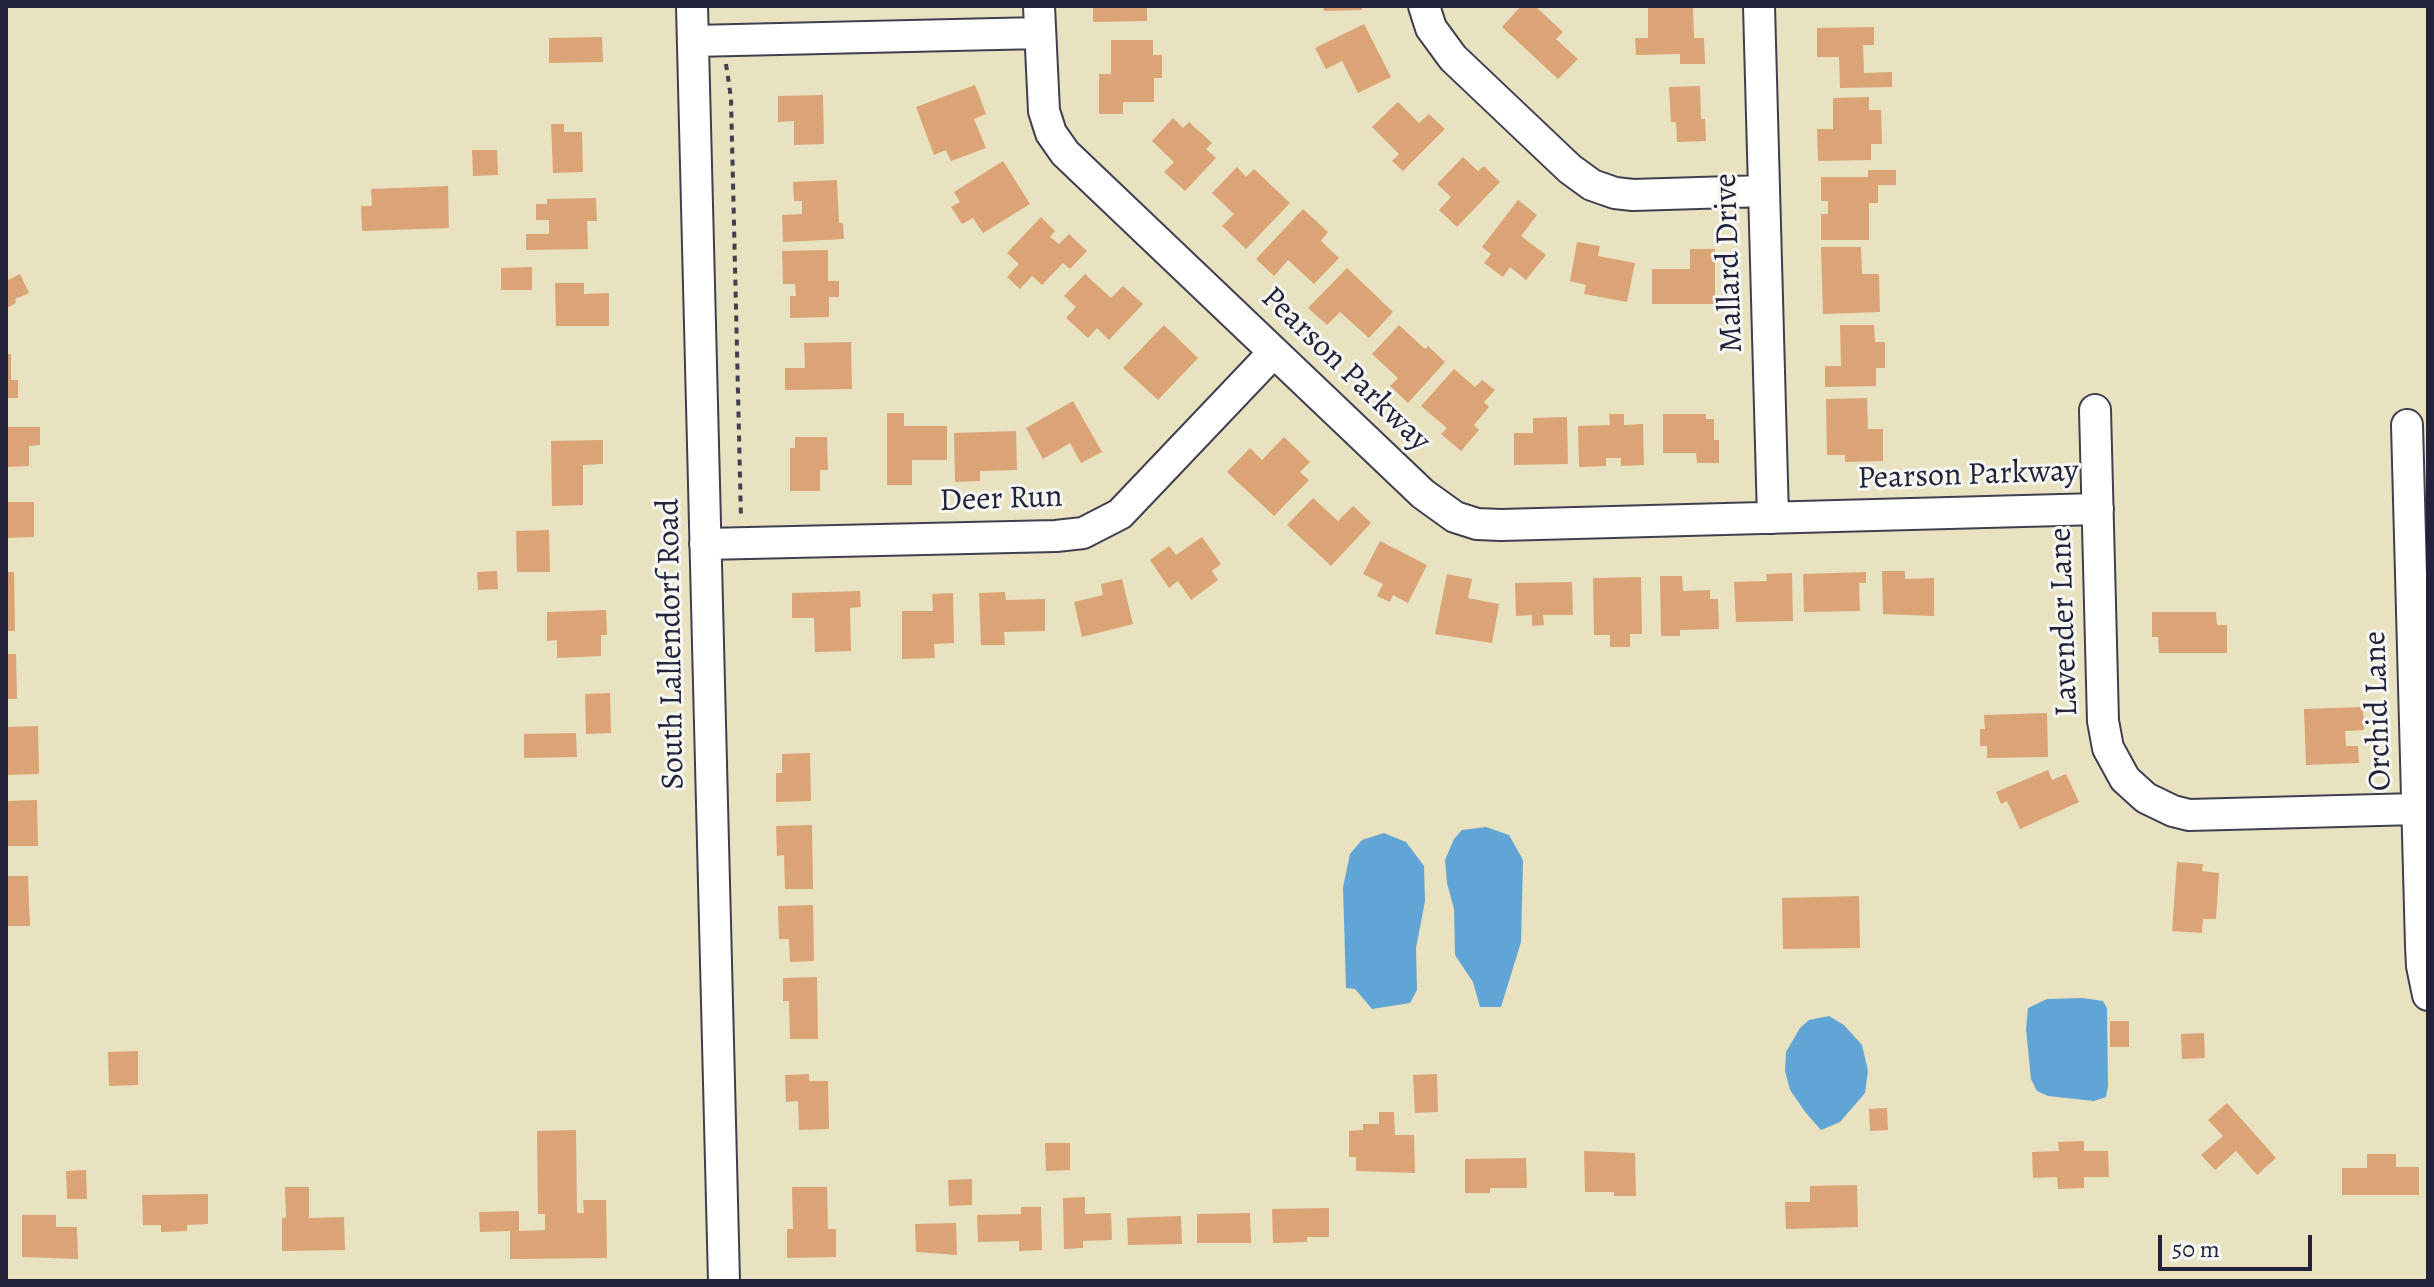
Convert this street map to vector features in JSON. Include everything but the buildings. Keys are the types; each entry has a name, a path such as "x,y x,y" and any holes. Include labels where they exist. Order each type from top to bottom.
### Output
{"street":[{"name":"South Lallendorf Road","path":"692,6 724,1281"},
{"path":"1424,6 1431,28 1453,58 1570,169 1592,185 1633,195 1764,191"},
{"name":"Mallard Drive","path":"1759,6 1773,518"},
{"name":"Pearson Parkway","path":"693,41 1040,20 1044,111 1051,133 1071,160 1433,504 1465,521 1501,525 2098,509"},
{"name":"Deer Run","path":"705,544 1083,533 1096,528 1129,505 1274,352"},
{"name":"Lavender Lane","path":"2095,410 2103,721 2108,748 2125,779 2146,798 2189,815 2417,809"},
{"name":"Orchid Lane","path":"2407,425 2422,966 2428,995"}],"path":[{"path":"726,62 731,98 742,543"}],"water":[{"path":"1486,827 1509,835 1523,860 1521,942 1501,1007 1480,1007 1473,982 1455,955 1454,909 1445,860 1454,839 1462,830"},
{"path":"1384,833 1406,842 1424,866 1425,901 1416,948 1417,990 1410,1003 1372,1009 1355,989 1346,988 1343,887 1350,854 1362,840"},
{"path":"2047,999 2103,1001 2107,1008 2106,1097 2094,1101 2048,1096 2037,1091 2031,1079 2026,1029 2028,1008"},
{"path":"1829,1016 1844,1025 1862,1045 1868,1071 1865,1093 1840,1122 1821,1130 1790,1090 1785,1071 1786,1052 1800,1028 1809,1020"}]}
